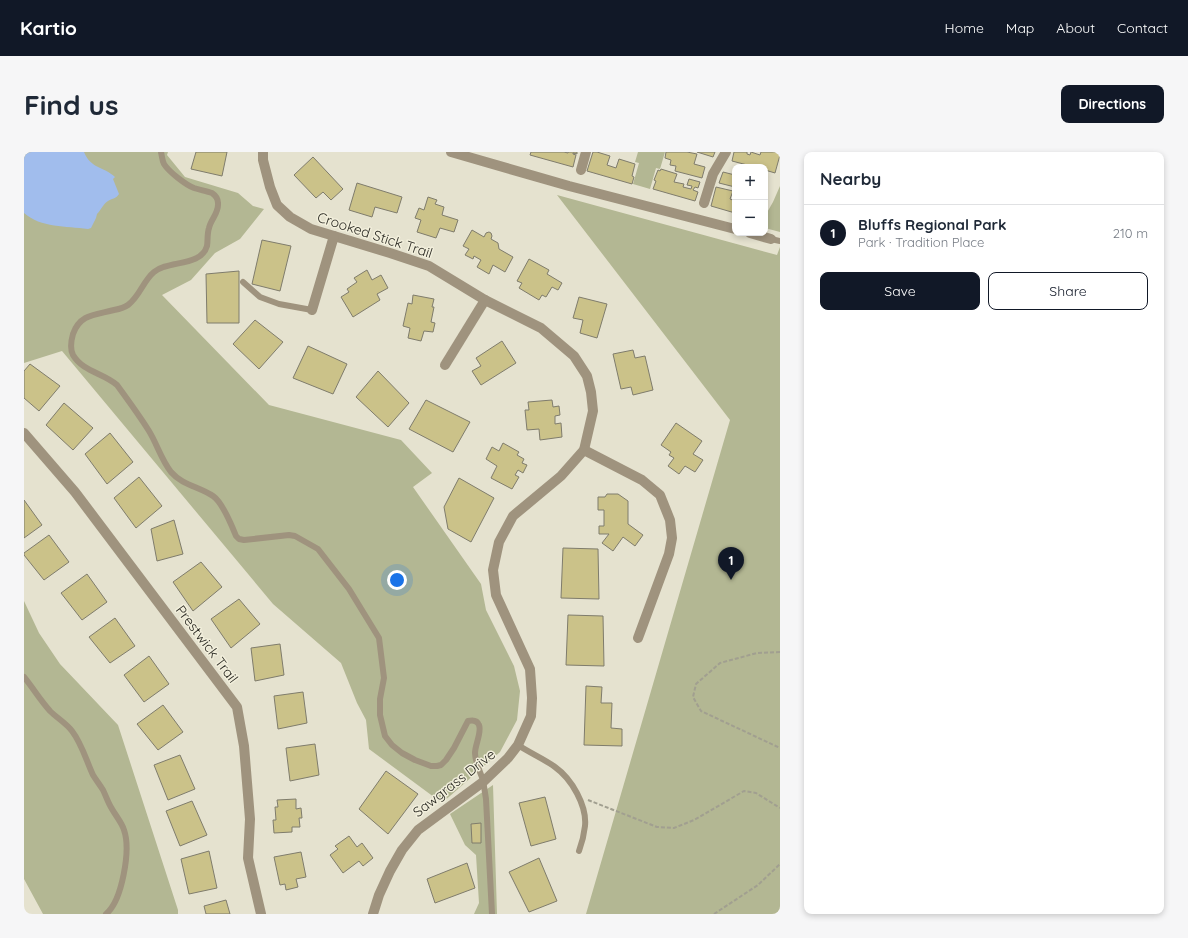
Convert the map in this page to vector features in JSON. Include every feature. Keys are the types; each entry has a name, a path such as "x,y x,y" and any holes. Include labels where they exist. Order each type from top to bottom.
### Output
{"street":[{"name":"Crooked Stick Trail","path":"263,152 263,160 277,204 290,217 311,229 429,266 485,300 541,328 574,356 587,376"},
{"path":"451,152 569,186 732,228"},
{"path":"581,170 586,152"},
{"path":"704,203 713,174 726,152"},
{"path":"312,310 334,236"},
{"path":"761,236 776,240"},
{"path":"444,365 485,300"},
{"name":"Sawgrass Drive","path":"373,914 379,895 402,850 418,830 483,782 508,758 518,745 530,716 532,698 530,668 496,595 493,570 499,542 513,516 561,476 584,450 593,411 591,392 587,376"},
{"name":"Prestwick Trail","path":"24,433 75,492 237,707 244,746 250,819 248,858 261,914"},
{"path":"584,450 642,480 660,495 670,520 672,538 669,554 638,638"}],"lane":[{"path":"161,152 162,159 167,167 184,182 195,189 211,193 215,196 218,202 218,210 209,229 207,246 197,258 155,271 133,301 126,306 87,317 79,322 72,337 72,354 83,366 118,385 150,432 160,453 172,472 186,483 215,497 236,536 244,540 289,535 295,536 318,549 348,589 379,638 384,678 380,715 386,736 392,745 402,753 431,766 441,765 454,748 468,721 477,722 480,730 475,746 476,760 483,782 487,818 492,914"},
{"path":"243,282 260,297 279,304 312,310"},
{"path":"24,677 50,710 65,723 78,740 87,757 94,776 124,831 126,850 123,880 115,902 110,911 106,914"},
{"path":"518,745 557,768 570,781 579,796 585,825 579,851"}],"path":[{"path":"780,652 758,653 720,663 696,684 693,697 701,711 780,748"},
{"path":"579,796 657,827 674,828 694,820 744,791 756,793 780,808"},
{"path":"714,914 758,885 780,864"}],"green space":[{"path":"24,152 168,152 167,155 185,177 238,193 253,206 264,209 240,239 215,253 191,280 162,295 269,405 401,440 432,473 413,487 481,584 486,610 514,666 520,691 517,720 500,752 442,803 369,749 366,720 357,703 341,663 273,604 62,351 24,363"},
{"path":"638,152 665,152 660,169 656,168 650,189 633,184 639,163 635,162"},
{"path":"780,186 780,232 768,229 768,211"},
{"path":"557,195 777,255 780,247 780,914 586,914 730,420"},
{"path":"24,601 39,633 60,664 118,725 178,910 178,914 43,914 24,879"},
{"path":"493,785 497,914 474,914 479,903 476,855 465,845 450,814"}],"water":[{"path":"24,152 84,152 90,162 111,173 115,177 113,179 119,194 117,197 103,205 91,228 88,229 46,224 31,218 24,213"}],"building":[{"path":"196,152 227,152 222,176 191,169"},
{"path":"531,152 577,152 577,154 573,153 576,155 573,167 530,155"},
{"path":"593,152 610,156 607,165 616,168 619,159 635,164 632,184 587,171"},
{"path":"666,152 687,152 697,154 694,164 705,167 702,178 675,171 676,166 670,165 671,160 665,158"},
{"path":"697,152 715,152 713,157"},
{"path":"734,152 747,152 747,154 750,155 751,152 760,155 761,152 780,152 775,173 768,171 768,164 744,164 732,161"},
{"path":"313,157 343,189 331,200 323,192 316,198 294,175"},
{"path":"661,169 677,174 674,182 684,184 683,187 691,189 692,186 687,185 689,179 700,182 698,188 695,187 693,190 698,192 695,201 653,189 656,181 654,180 658,170 660,171"},
{"path":"723,172 732,174 732,186 719,183"},
{"path":"357,183 402,197 397,213 375,207 372,217 349,210"},
{"path":"716,187 732,191 730,199 732,200 732,212 711,206"},
{"path":"428,197 437,200 435,204 444,207 442,215 458,220 454,232 440,228 436,238 417,232 421,220 415,218 419,208 424,210"},
{"path":"472,230 484,237 486,233 491,233 491,239 498,243 499,249 513,257 505,272 493,265 489,274 477,267 481,260 474,256 473,259 465,255 469,249 463,246"},
{"path":"262,240 291,246 280,291 252,284"},
{"path":"529,259 549,270 547,274 562,283 558,290 552,287 546,297 542,295 539,300 519,288 522,283 517,281"},
{"path":"367,270 372,280 381,275 388,288 377,294 380,300 353,317 341,297 349,292 347,289 357,282 354,278"},
{"path":"239,271 239,323 207,323 206,274"},
{"path":"413,295 434,299 431,322 435,323 433,332 424,331 421,341 408,338 410,328 403,326 408,303 412,304"},
{"path":"579,297 607,304 597,338 580,333 583,320 573,318"},
{"path":"255,320 283,342 259,369 233,344"},
{"path":"502,341 516,363 481,385 472,371 481,366 476,358"},
{"path":"308,346 347,364 333,394 293,378"},
{"path":"633,350 635,358 645,356 653,390 633,395 631,387 621,389 613,354"},
{"path":"30,364 60,386 39,411 24,398 24,371"},
{"path":"378,371 409,403 388,427 356,397"},
{"path":"426,400 470,422 453,452 409,429"},
{"path":"552,400 553,407 559,406 560,415 555,416 555,424 561,423 562,437 540,440 539,429 527,430 525,410 529,410 528,402"},
{"path":"64,403 93,428 73,450 46,425"},
{"path":"676,423 702,441 693,454 703,460 695,472 685,466 679,474 668,466 674,458 669,455 671,452 661,445"},
{"path":"110,433 133,462 107,484 85,454"},
{"path":"503,443 519,452 517,455 524,459 522,463 527,465 523,473 518,470 515,475 519,477 512,489 491,478 497,466 486,459 492,447 499,451"},
{"path":"139,477 162,506 136,528 114,498"},
{"path":"459,478 494,498 471,542 448,529 444,507"},
{"path":"607,494 618,494 628,501 628,524 643,535 635,546 623,537 613,551 602,543 609,534 599,534 599,526 604,526 604,510 598,510 598,497 605,497"},
{"path":"24,500 42,525 24,538"},
{"path":"174,520 183,554 157,561 151,529"},
{"path":"49,535 69,562 44,580 24,553"},
{"path":"563,548 598,549 599,599 561,598"},
{"path":"201,562 222,587 193,611 173,582"},
{"path":"87,574 107,602 82,620 61,593"},
{"path":"239,599 260,624 231,648 211,619"},
{"path":"568,615 603,616 604,666 566,665"},
{"path":"115,618 135,646 110,663 89,637"},
{"path":"280,644 284,675 255,681 251,648"},
{"path":"149,656 169,684 144,702 124,675"},
{"path":"586,686 602,687 601,703 612,703 611,728 622,729 622,746 584,745"},
{"path":"303,692 307,723 278,729 274,696"},
{"path":"163,705 183,732 158,750 137,724"},
{"path":"315,744 319,775 290,781 286,748"},
{"path":"180,755 195,789 168,800 154,765"},
{"path":"386,771 418,794 388,834 359,809"},
{"path":"545,797 556,839 531,846 519,803"},
{"path":"296,799 296,809 301,808 302,818 299,818 300,827 292,827 292,832 274,833 273,820 276,820 275,807 278,807 277,800"},
{"path":"192,801 207,835 180,846 166,811"},
{"path":"481,823 481,843 472,843 471,824"},
{"path":"349,836 357,847 362,843 373,858 363,866 359,861 343,873 330,855 338,849 335,846"},
{"path":"209,851 217,888 189,894 181,859"},
{"path":"301,852 306,877 296,879 298,887 286,890 285,884 280,885 274,857"},
{"path":"539,858 557,901 529,912 509,872"},
{"path":"467,863 475,888 435,903 427,879"},
{"path":"226,900 230,914 206,914 204,906"}],"place":[{"name":"Bluffs Regional Park","path":"731,580"}]}
